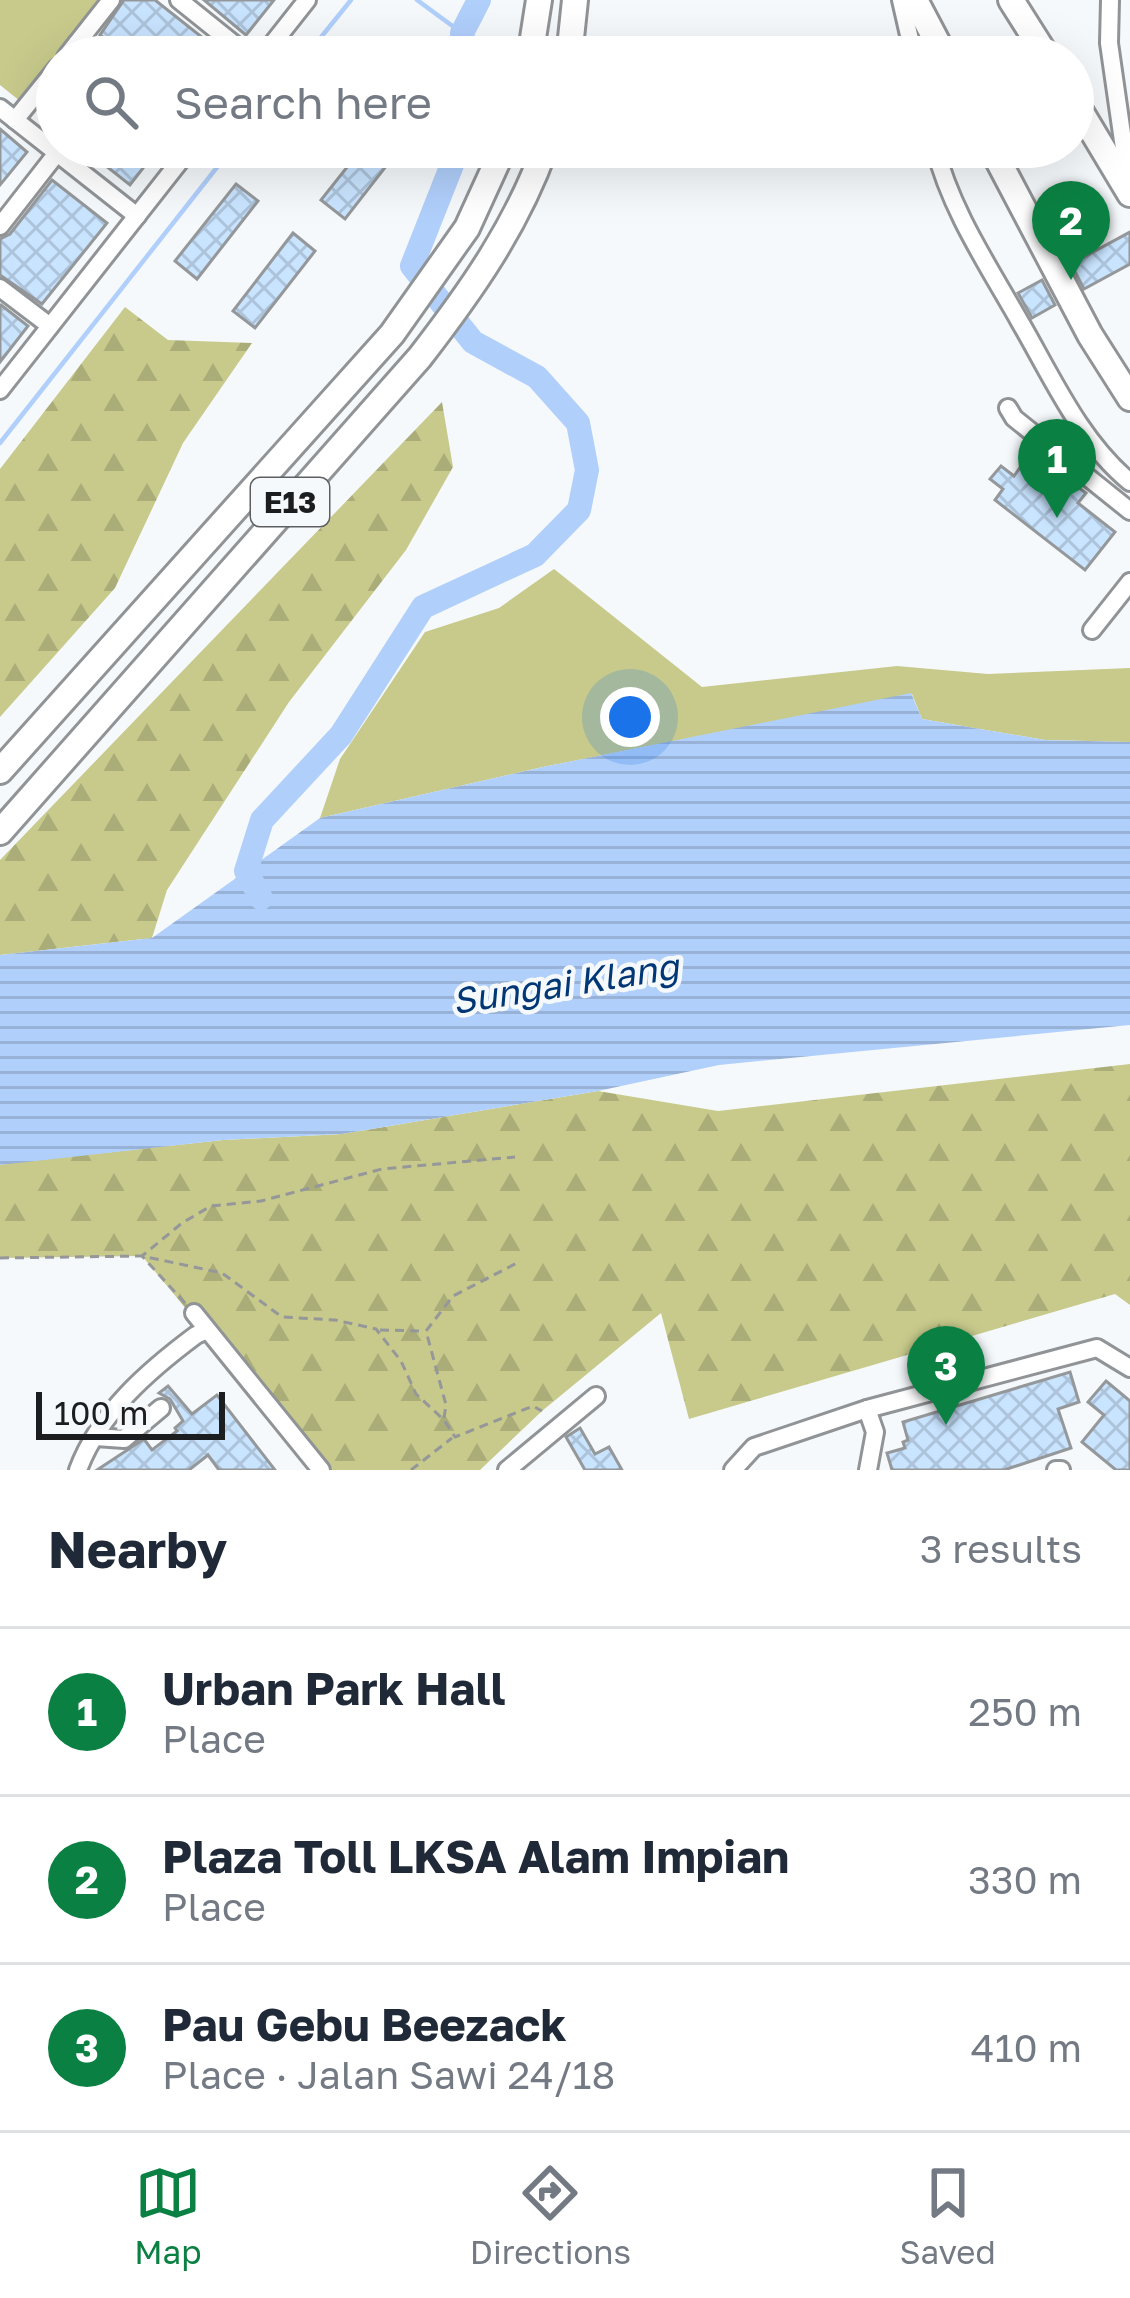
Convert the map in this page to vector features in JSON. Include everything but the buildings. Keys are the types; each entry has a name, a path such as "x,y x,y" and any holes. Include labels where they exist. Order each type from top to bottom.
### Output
{"highway":[{"path":"533,36 539,0"},
{"path":"915,0 933,36"},
{"path":"1011,0 1034,36"},
{"path":"572,36 576,2"},
{"path":"1094,134 1130,194"},
{"name":"E13","path":"0,771 392,334 467,228 494,168"},
{"name":"E13","path":"0,832 420,357 482,275 536,168"},
{"path":"1002,168 1090,335 1130,398"}],"street":[{"path":"82,36 111,0"},
{"path":"178,0 223,36"},
{"path":"279,36 307,0"},
{"path":"901,0 909,36"},
{"path":"1110,0 1109,43 1130,194"},
{"path":"15,120 36,94"},
{"path":"0,108 36,136"},
{"path":"0,226 45,168"},
{"path":"76,168 137,216"},
{"path":"0,390 175,168"},
{"path":"943,168 962,218 1066,406 1130,482"},
{"path":"0,288 50,326"},
{"path":"1008,407 1014,418 1130,511"},
{"path":"1092,630 1130,582"},
{"path":"194,1313 321,1470"},
{"path":"78,1470 95,1437 136,1384 207,1330"},
{"path":"733,1470 754,1447 867,1408 1097,1348 1130,1368"},
{"path":"507,1470 596,1396"},
{"path":"95,1437 124,1439 161,1408"},
{"path":"867,1408 875,1432 868,1470"}],"path":[{"path":"142,1256 211,1206 262,1201 382,1168 515,1157"},
{"path":"142,1256 194,1313"},
{"path":"0,1258 142,1256 222,1273 282,1317 426,1331"},
{"path":"426,1331 453,1296 517,1263"},
{"path":"376,1329 401,1361 416,1394 444,1420 454,1437"},
{"path":"426,1331 446,1405 444,1420"},
{"path":"411,1470 454,1437 533,1406 542,1411"}],"green space":[{"path":"0,0 100,0 71,36 36,36 36,81 20,101 0,85"},
{"path":"125,307 168,340 252,343 183,443 115,588 0,717 0,469"},
{"path":"442,402 453,467 406,550 289,702 167,890 152,938 0,955 0,860"},
{"path":"554,569 702,687 897,666 988,674 1130,668 1130,742 1045,740 922,719 912,694 543,767 320,818 340,759 425,632 499,608"},
{"path":"1130,1064 1130,1305 1115,1294 689,1419 661,1313 542,1411 480,1470 321,1470 142,1256 0,1258 0,1164 223,1140 342,1134 598,1091 718,1111"}],"water":[{"name":"Sungai Klang","path":"911,693 922,719 1045,740 1130,742 1130,1025 719,1065 598,1091 342,1134 223,1140 0,1165 0,955 152,938 320,818 543,767"}],"waterway":[{"path":"322,36 351,0"},
{"path":"417,0 462,33"},
{"path":"463,36 479,0"},
{"path":"0,443 216,168"},
{"path":"261,898 246,871 262,820 341,735 423,607 535,555 579,510 587,470 578,423 537,377 473,342 412,266 451,168"}],"place":[{"name":"Plaza Toll LKSA Alam Impian","path":"1071,280"},
{"name":"Urban Park Hall","path":"1057,518"},
{"name":"Pau Gebu Beezack","path":"946,1425"}]}
